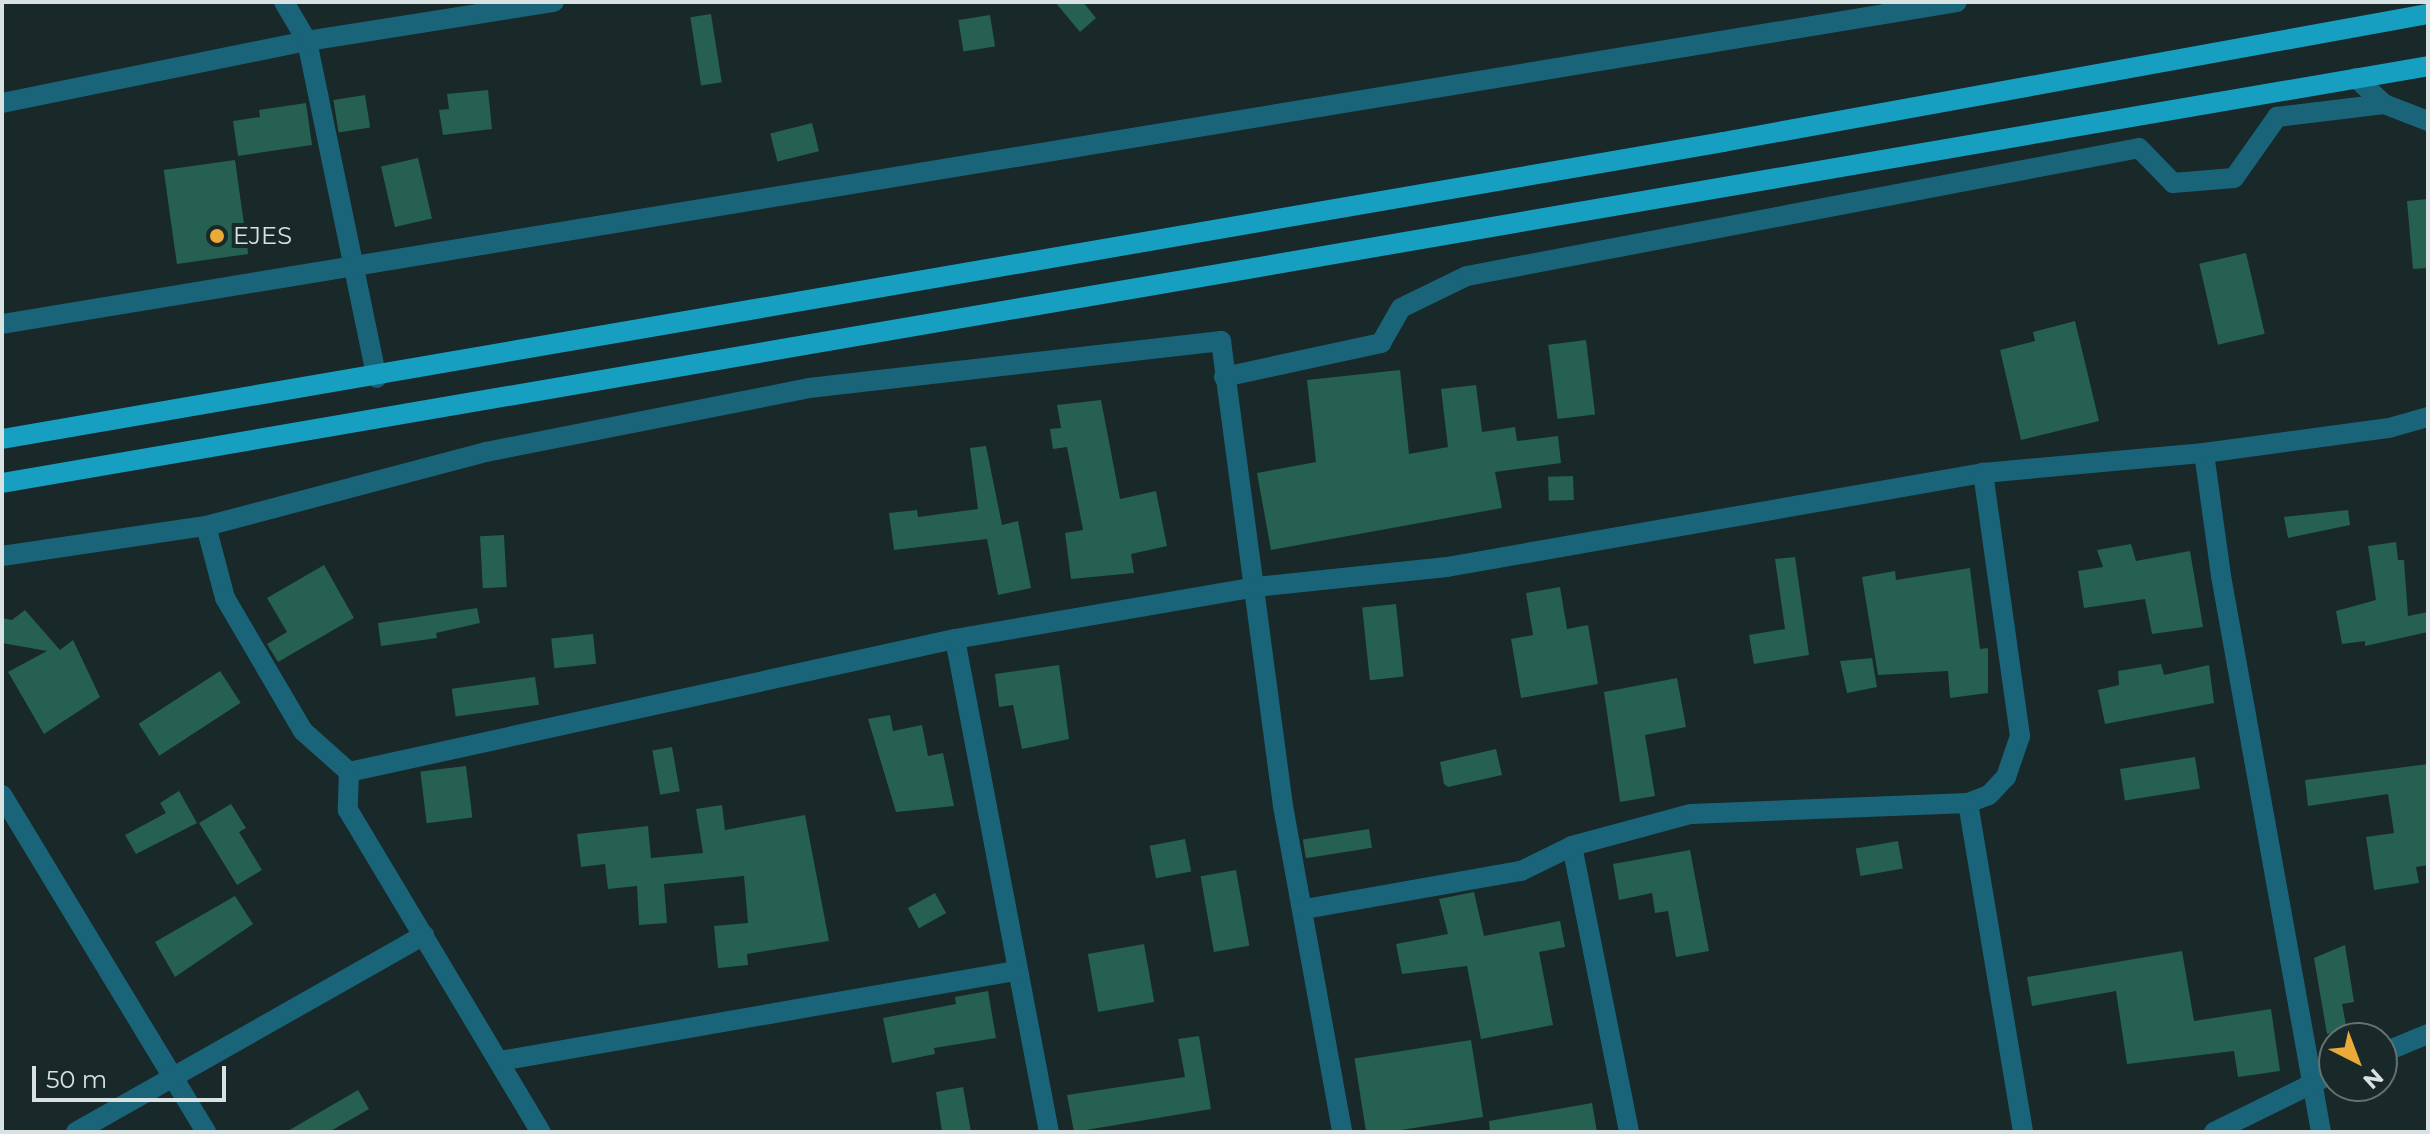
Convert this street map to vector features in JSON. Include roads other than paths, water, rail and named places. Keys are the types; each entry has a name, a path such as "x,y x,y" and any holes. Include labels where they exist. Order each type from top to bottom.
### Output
{"main road":[{"path":"2,439 377,378 1022,259 1723,142 2428,14"},
{"path":"2,483 2428,66"}],"street":[{"path":"284,2 307,41 377,378"},
{"path":"2,103 475,9 554,2"},
{"path":"2,324 1957,2"},
{"path":"2356,78 2384,104 2428,121"},
{"path":"1224,377 1381,343 1401,308 1467,276 2139,148 2173,183 2234,178 2277,117 2384,104"},
{"path":"2,556 206,526 486,452 809,388 1221,341 1283,806 1305,909 1342,1132"},
{"path":"349,772 955,639 1256,587 1447,567 1983,473 2204,453 2389,428 2428,417"},
{"path":"2204,453 2221,576 2321,1132"},
{"path":"1305,909 1521,871 1572,846 1691,814 1968,803 1989,795 2006,777 2020,736 1983,473"},
{"path":"206,526 225,598 303,731 349,772 348,810 541,1132"},
{"path":"955,639 1015,971 1049,1132"},
{"path":"2,795 206,1132"},
{"path":"1968,803 2023,1132"},
{"path":"1572,846 1629,1132"},
{"path":"76,1132 171,1075 424,935"},
{"path":"500,1061 1015,971"},
{"path":"2398,1046 2428,1034"},
{"path":"2214,1132 2318,1080"}],"place":[{"name":"EJES","path":"217,236"}]}
